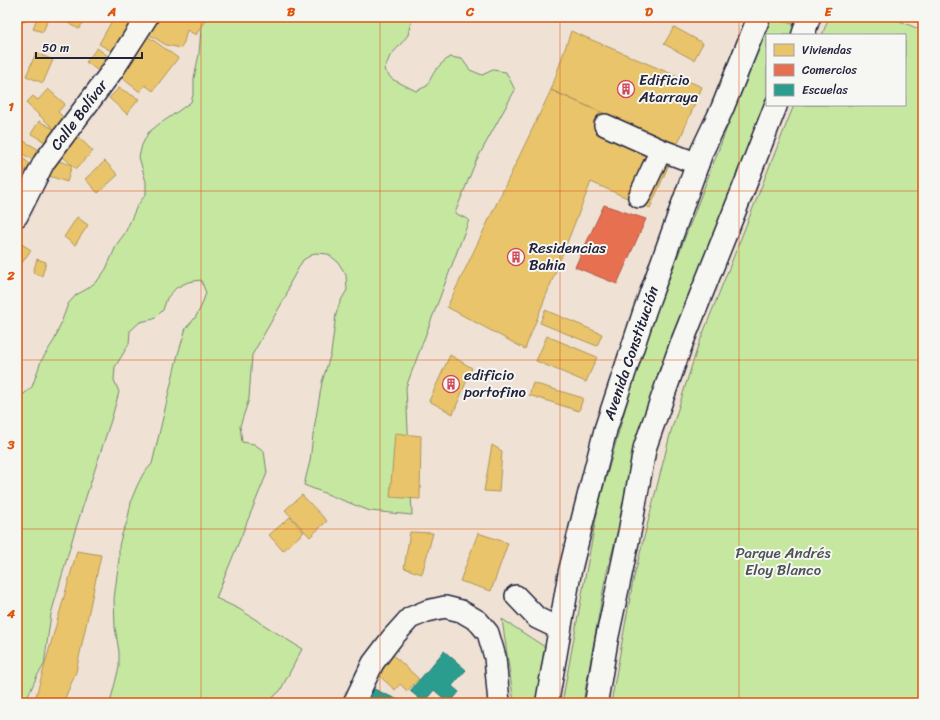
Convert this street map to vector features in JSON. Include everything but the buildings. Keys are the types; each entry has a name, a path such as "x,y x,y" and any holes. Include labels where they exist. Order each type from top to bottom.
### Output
{"main road":[{"name":"Avenida Constitución","path":"547,703 572,564 606,428 645,310 702,151 722,109 759,17"},
{"path":"803,34 810,17"},
{"path":"596,703 607,638 630,530 645,447 681,345 776,106"}],"street":[{"name":"Calle Bolívar","path":"17,216 44,162 113,70 147,17"},
{"path":"605,125 661,150 698,164"},
{"path":"639,197 661,150"},
{"path":"516,596 537,618 560,629"},
{"path":"354,703 373,663 392,638 410,618 427,611 445,607 461,612 478,621 488,633 495,657 499,703"}],"green space":[{"path":"204,17 412,17 408,35 390,56 384,70 392,79 416,91 427,86 436,69 450,57 462,59 470,70 482,75 493,70 506,72 515,90 476,161 455,213 469,220 406,387 412,515 370,511 304,485 310,461 322,382 331,353 336,314 340,302 347,290 346,275 338,262 328,254 315,253 303,260 290,283 286,296 252,355 249,399 240,426 242,442 254,444 264,451 267,473 216,598 239,609 302,649 280,691 267,703 110,703 119,667 114,599 119,559 119,546 127,522 132,498 143,474 152,464 178,354 186,328 195,318 206,293 201,280 188,282 176,288 167,298 163,310 154,319 140,322 130,331 129,344 115,367 114,380 119,392 73,537 51,614 44,665 37,676 25,703 17,703 17,400 32,387 41,361 55,339 68,304 76,295 87,289 98,280 106,269 137,206 146,194 146,182 139,157 142,145 148,133 191,102 194,91 194,78"},
{"name":"Parque Andrés Eloy Blanco","path":"829,17 891,17 923,31 923,703 611,703 633,581 671,431 698,346 794,106 906,106 906,34 822,34"},
{"path":"769,18 797,25 793,34 766,34 766,103 658,373 605,580 583,703 562,703 598,507 640,355"},
{"path":"502,619 545,647 536,703 514,703"}],"place":[{"name":"Edificio Atarraya","path":"626,89"},
{"name":"Residencias Bahia","path":"516,257"},
{"name":"edificio portofino","path":"451,384"}]}
